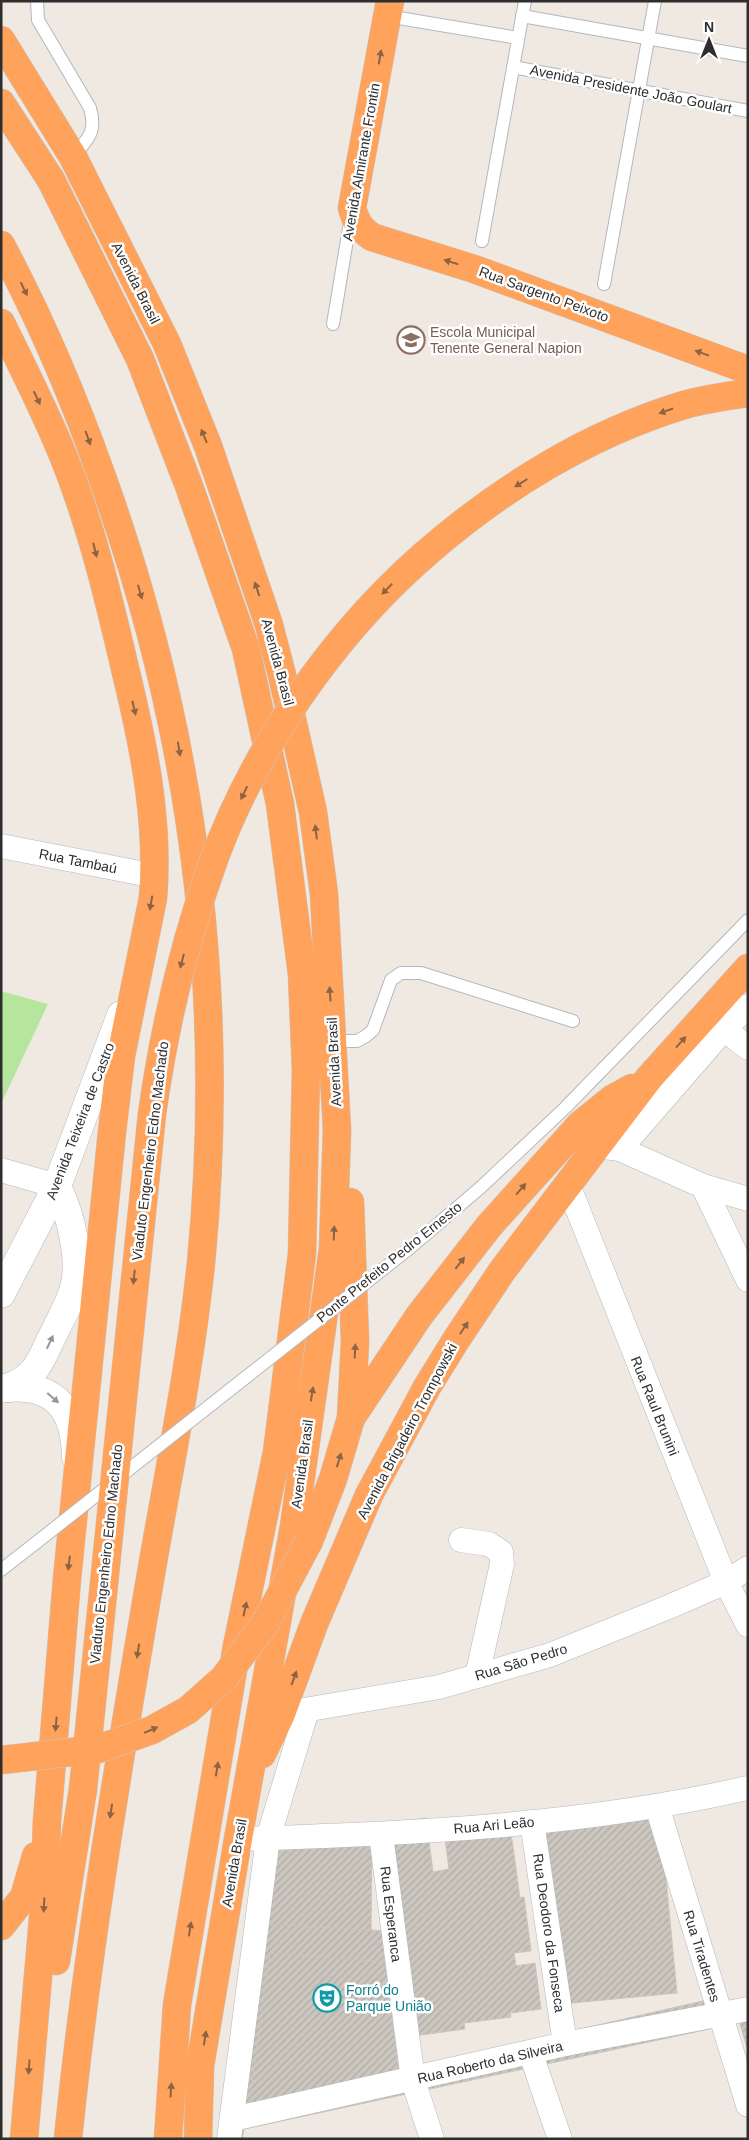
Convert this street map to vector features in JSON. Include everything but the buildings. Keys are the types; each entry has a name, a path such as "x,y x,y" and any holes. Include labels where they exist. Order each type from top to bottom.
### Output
{"highway":[{"name":"Avenida Almirante Frontin","path":"352,208 388,9"},
{"name":"Avenida Brasil","path":"1,40 72,157 167,344 208,446 269,625 314,812 324,894 337,1130 333,1249 294,1526 239,1831 200,2066 198,2139"},
{"name":"Avenida Brasil","path":"1,103 51,180 140,359 189,486 246,649 280,804 302,974 306,1070 302,1254 277,1452 237,1646 177,2005 168,2139"},
{"name":"Rua Sargento Peixoto","path":"352,208 356,223 372,237 474,269 748,370"},
{"path":"1,245 46,335 84,425 140,589 178,746 205,934 208,999 209,1107 200,1265 181,1411 146,1603 95,1907 77,2046 68,2139"},
{"path":"1,323 12,363 62,453 93,542 143,744 153,817 155,876 153,898 121,1056 112,1132 77,1497 67,1579 47,1821 44,1907 24,2139"},
{"name":"Viaduto Engenheiro Edno Machado","path":"82,1797 152,1114 163,1038 190,932 212,863 255,769 303,692 356,623 390,585 458,525 491,501 553,463 610,433 686,404 748,393"},
{"name":"Avenida Brigadeiro Trompowski","path":"239,1831 262,1756 294,1712 321,1607 369,1495 456,1340 502,1271 568,1185 608,1147 649,1078 745,975"},
{"path":"351,1418 419,1316 530,1178 580,1125 612,1100 649,1078"},
{"path":"1,1760 98,1749 152,1730 188,1710 224,1678 266,1622 309,1541 324,1502 351,1418 355,1342 353,1252 349,1192 337,1130"},
{"path":"40,2139 57,1950 82,1797"},
{"path":"52,2139 84,1855 82,1797"},
{"path":"1,1926 24,1897 47,1821"}],"street":[{"name":"Rua Tambaú","path":"1,846 155,876"},
{"name":"Avenida Teixeira de Castro","path":"1,1294 57,1186 138,972"},
{"path":"748,1006 608,1147 704,1186 748,1199"},
{"path":"724,1029 748,1048"},
{"path":"1,1170 57,1186 64,1201 72,1231 75,1275 72,1294 37,1368 22,1383 4,1389"},
{"name":"Rua Raul Brunini","path":"568,1185 726,1582 748,1626"},
{"path":"704,1186 748,1280"},
{"path":"23,1251 36,1243 57,1245 69,1256 75,1275"},
{"path":"4,1389 22,1387 41,1390 53,1396 62,1408 76,1434 77,1497"},
{"path":"461,1540 488,1544 500,1552 502,1564 478,1676"},
{"name":"Rua São Pedro","path":"294,1712 438,1687 550,1655 726,1582 748,1568"},
{"path":"231,2129 268,1838 294,1712"},
{"name":"Rua Ari Leão","path":"239,1831 268,1838 381,1835 532,1822 657,1806 748,1788"},
{"name":"Rua Tiradentes","path":"657,1806 748,2105"},
{"name":"Rua Deodoro da Fonseca","path":"532,1822 565,2044"},
{"name":"Rua Esperanca","path":"381,1835 412,2080 432,2139"},
{"name":"Rua Roberto da Silveira","path":"231,2129 412,2080 531,2054 565,2044 719,2012 748,2008"},
{"path":"531,2054 560,2139"}],"lane":[{"path":"37,1 38,20 90,108 94,121 92,132 72,157"},
{"name":"Avenida Presidente João Goulart","path":"525,1 513,67 748,111"},
{"path":"604,284 655,1"},
{"path":"388,9 518,38"},
{"path":"522,16 748,56"},
{"path":"482,241 513,67"},
{"name":"Avenida Almirante Frontin","path":"333,324 352,208"},
{"name":"Ponte Prefeito Pedro Ernesto","path":"1,1570 411,1247 480,1188 566,1108 748,920"},
{"path":"333,1041 357,1041 373,1030 391,980 401,973 421,973 573,1021"}],"green space":[{"path":"1,991 48,1004 1,1104"}],"place":[{"name":"Escola Municipal Tenente General Napion","path":"411,340"},
{"name":"Forró do Parque União","path":"327,1998"}]}
